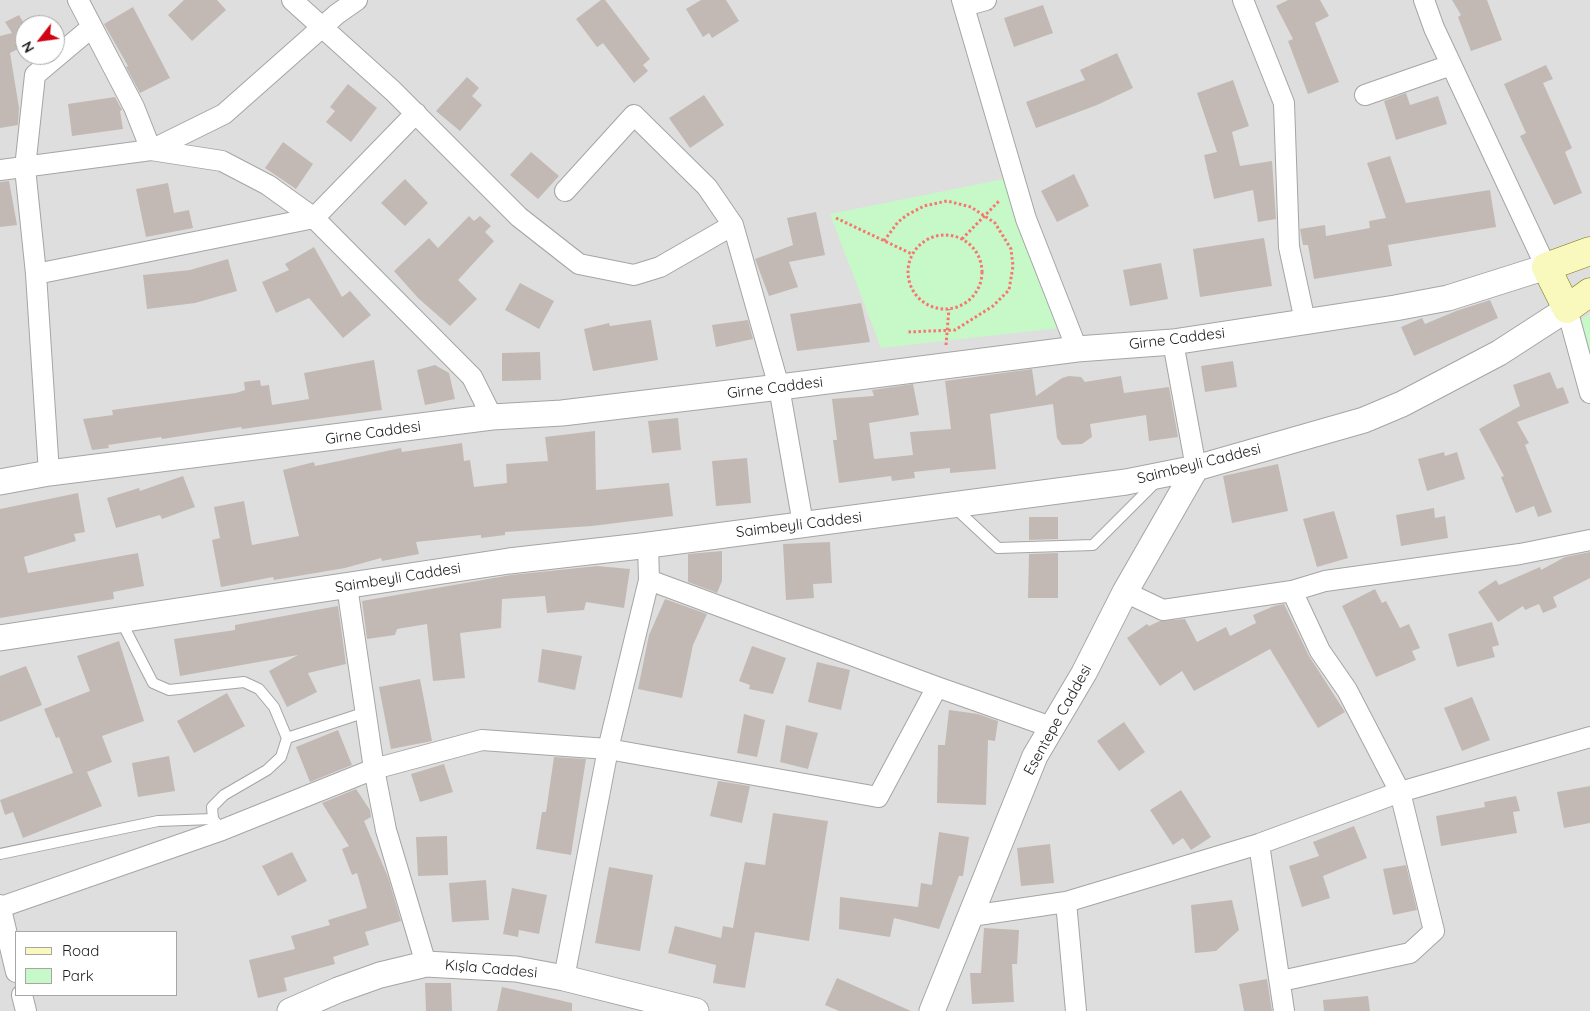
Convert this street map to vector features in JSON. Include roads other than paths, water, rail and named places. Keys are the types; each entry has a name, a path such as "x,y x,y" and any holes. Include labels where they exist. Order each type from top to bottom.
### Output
{"main road":[{"path":"1590,251 1546,267 1567,309 1590,292"}],"street":[{"path":"78,0 134,107 151,150"},
{"path":"292,0 416,113 519,217 579,264 634,275 660,267 733,225"},
{"path":"151,150 224,114 322,28 357,0"},
{"path":"986,0 963,3 1026,219 1077,349"},
{"path":"1244,0 1284,103 1289,247 1305,321"},
{"path":"1424,0 1434,28 1546,267"},
{"path":"49,473 36,274 25,168 35,75 92,27"},
{"path":"1365,95 1451,65"},
{"path":"36,274 314,218 416,113"},
{"path":"565,191 634,115 707,187 733,225 779,387 803,524"},
{"path":"0,170 151,150 222,161 268,185 314,218 472,377 492,417"},
{"name":"Girne Caddesi","path":"0,482 49,473 492,417 562,412 779,387 1077,349 1173,342 1448,298 1546,267"},
{"path":"1567,309 1590,393"},
{"name":"Saimbeyli Caddesi","path":"0,638 120,618 509,561 952,506 1126,482 1163,475 1196,468 1364,420 1402,404 1499,353 1567,309"},
{"path":"1173,342 1196,468"},
{"name":"Esentepe Caddesi","path":"932,1011 1016,800 1051,726 1084,674 1125,592 1196,468"},
{"path":"1125,592 1163,610 1292,591 1325,581 1520,554 1590,540"},
{"path":"564,978 608,749 649,580 648,545"},
{"path":"649,580 938,687 1051,726"},
{"path":"347,586 374,769 386,830 426,964"},
{"path":"1282,981 1410,953 1434,931 1400,792 1347,690 1320,651 1292,591"},
{"path":"15,968 0,906 374,769 482,740 608,749 878,797 938,687"},
{"path":"971,916 1066,902 1259,844 1400,792 1590,737"},
{"path":"1259,844 1282,981 1284,1011"},
{"path":"1066,902 1076,1011"},
{"name":"Kışla Caddesi","path":"290,1011 338,990 380,976 426,964 516,969 564,978 696,1011"},
{"path":"22,996 26,1011"}],"lane":[{"path":"952,506 998,548 1093,545 1163,475"},
{"path":"0,854 158,821 218,825 212,807 224,795 267,770 281,757 287,738 274,708 259,689 244,682 168,690 153,683 120,618"},
{"path":"287,738 366,712"}]}
